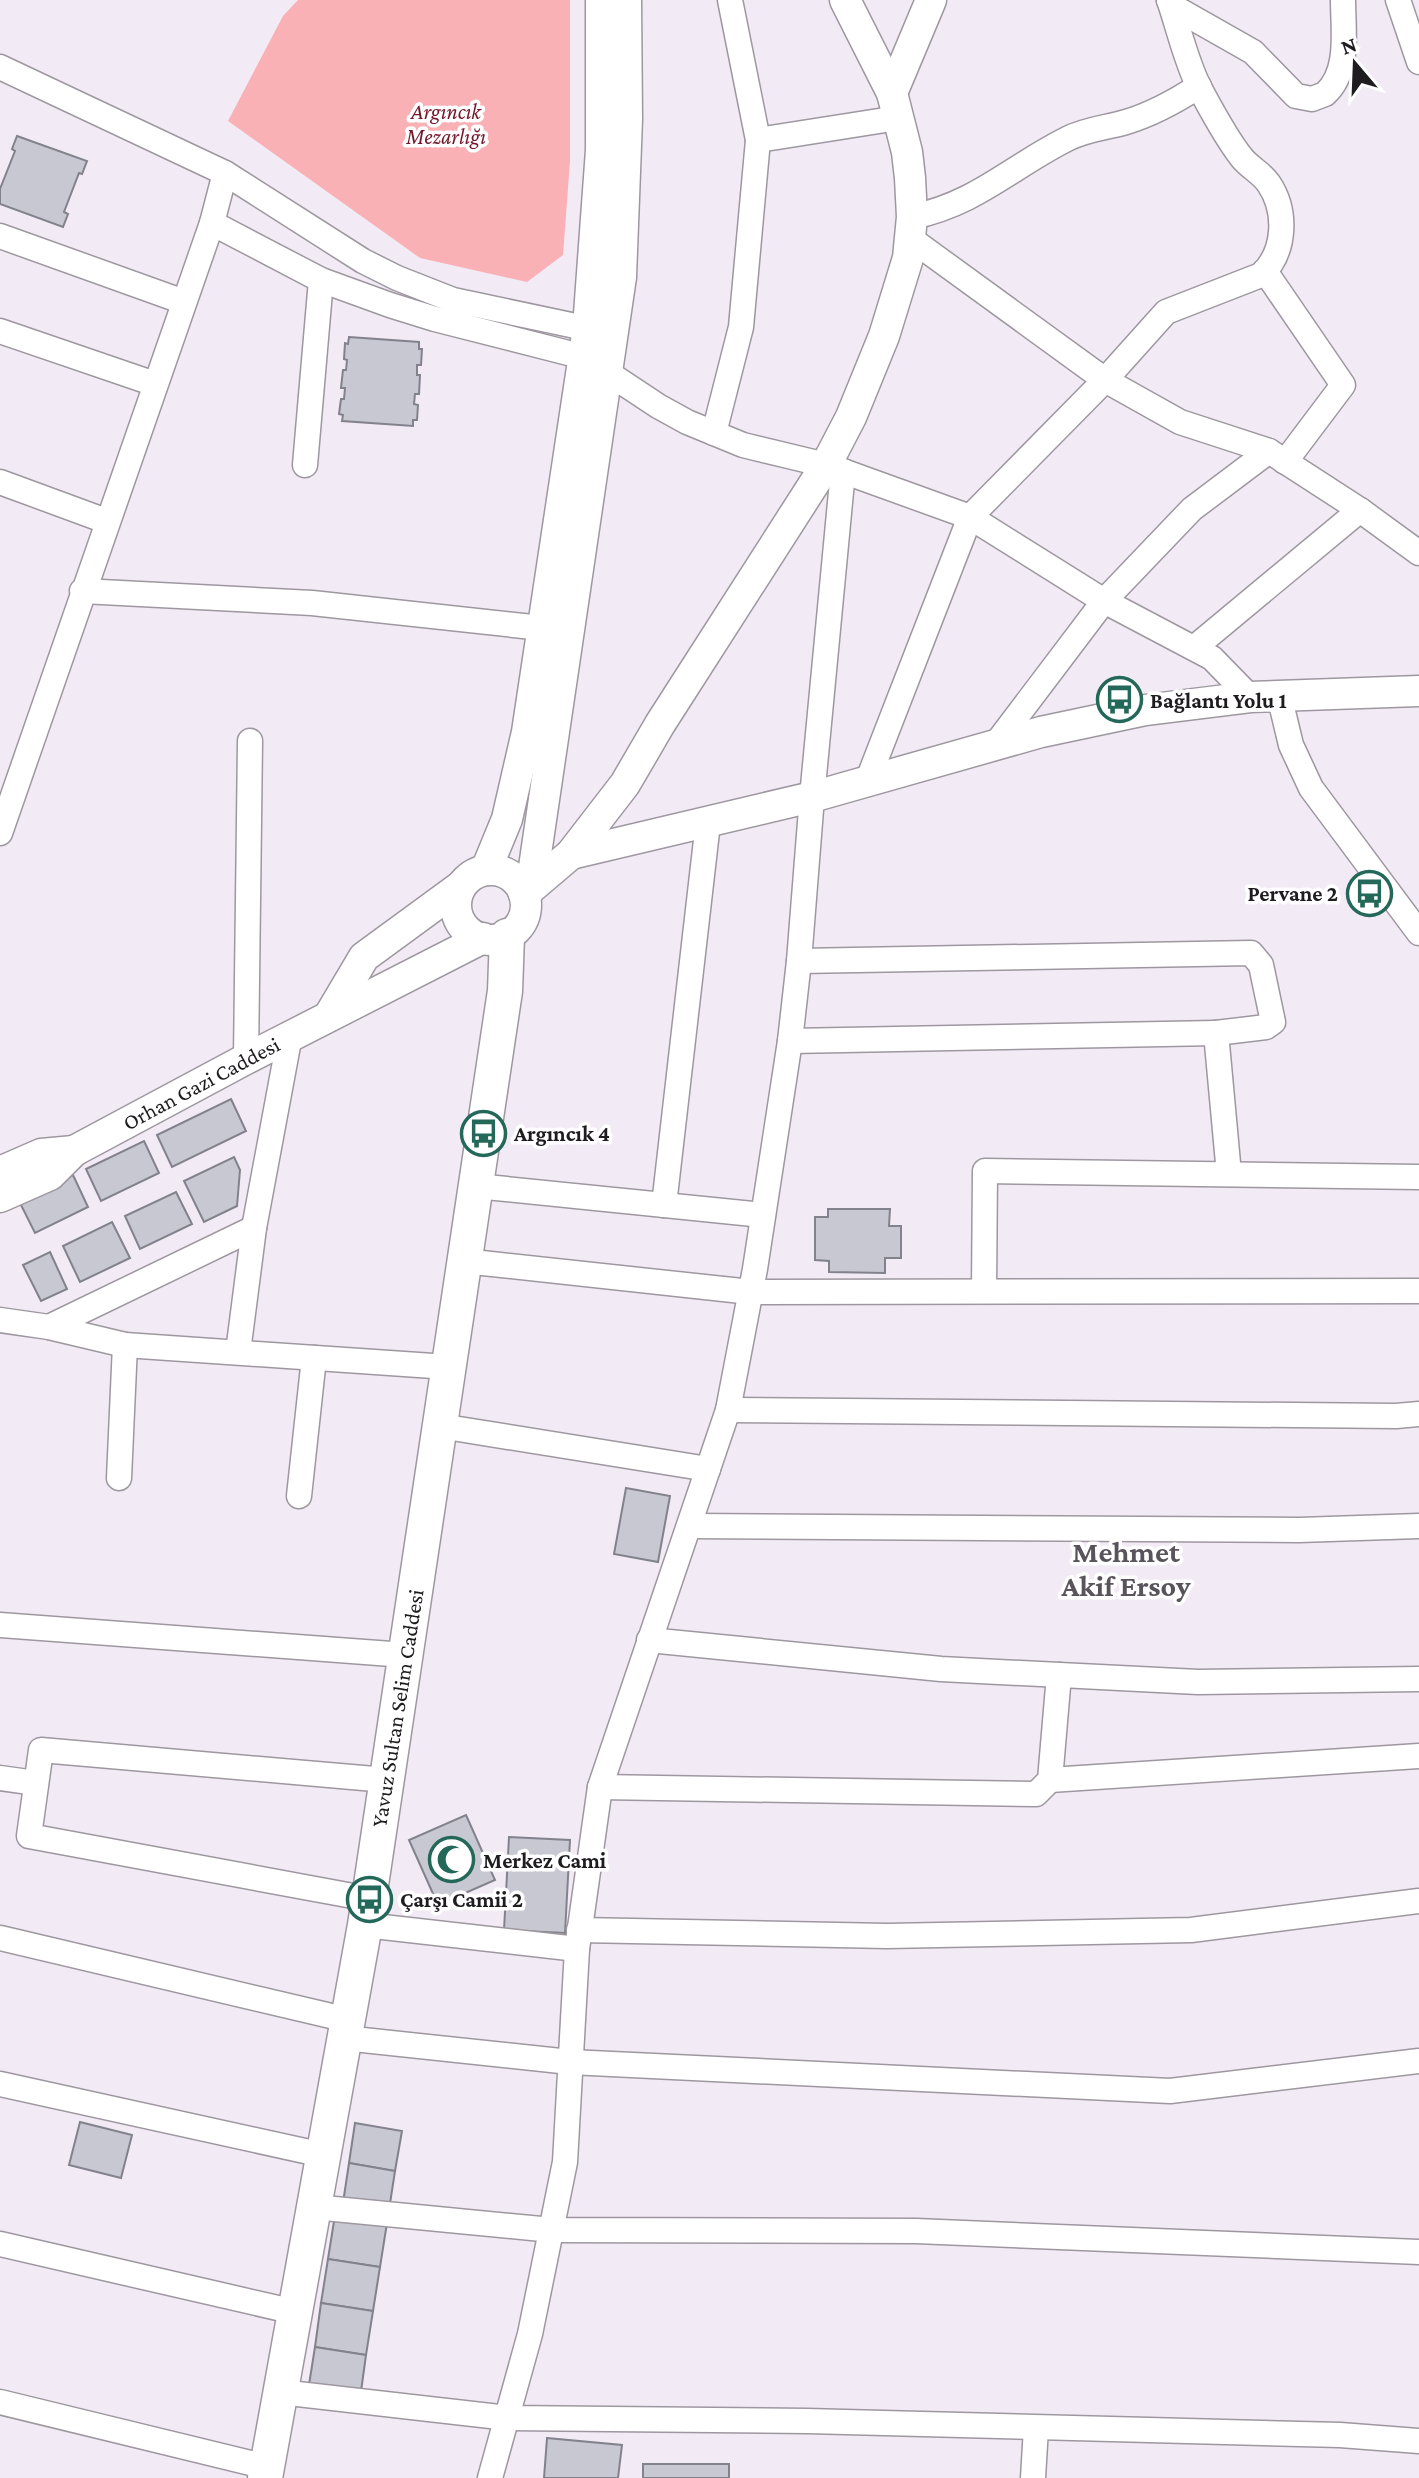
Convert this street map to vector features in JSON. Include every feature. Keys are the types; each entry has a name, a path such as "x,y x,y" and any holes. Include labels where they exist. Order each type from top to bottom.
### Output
{"main road":[{"name":"Yavuz Sultan Selim Caddesi","path":"266,2473 367,1912 476,1186 505,991 495,937"}],"street":[{"path":"601,0 598,348 533,874 523,891 523,918 495,937 467,930 457,915 456,903 503,831 517,785 542,628 598,348 621,277 626,179 626,0"},
{"path":"714,433 741,327 758,140 730,0"},
{"path":"490,2478 530,2334 565,2162 578,1939 600,1787 728,1410 751,1292 790,1041 799,961 835,468 897,297 912,228 907,152 895,105 845,0"},
{"path":"895,105 931,0"},
{"path":"1169,0 1179,10 1253,52 1289,92 1304,99 1312,99 1330,89 1341,66 1343,0"},
{"path":"867,782 970,517 1105,380 1166,312 1265,271 1274,260 1280,240 1279,205 1262,175 1243,160 1199,86 1169,0"},
{"path":"1398,0 1419,62"},
{"path":"0,67 225,173 363,261 397,278 598,348 658,406 714,433 770,454 835,468 970,517 1104,601 1212,658 1265,696 1311,788 1419,933"},
{"path":"912,228 973,197 1066,139 1145,115 1199,86"},
{"path":"758,140 895,105"},
{"path":"0,833 212,223 225,173"},
{"path":"212,223 321,280 435,319 598,348"},
{"path":"912,228 1105,380 1180,422 1277,456 1419,553"},
{"path":"0,236 184,302"},
{"path":"995,745 1104,601 1192,509 1277,456 1343,385 1265,271"},
{"path":"305,465 321,280"},
{"path":"0,331 155,384"},
{"path":"523,891 571,854 625,784 660,724 835,468"},
{"path":"0,482 106,521"},
{"path":"1194,648 1360,510"},
{"path":"82,591 312,603 542,628"},
{"path":"571,854 812,797 995,745 1145,710 1265,696 1419,691"},
{"path":"246,1059 250,741"},
{"path":"664,1205 708,823"},
{"path":"329,1016 364,957 474,878 504,872 523,891"},
{"name":"Orhan Gazi Caddesi","path":"0,1197 50,1175 74,1151 290,1035 495,937"},
{"path":"790,1041 1216,1033 1266,1027 1273,1022 1261,965 1251,953 799,961"},
{"path":"1216,1033 1229,1174"},
{"path":"238,1352 254,1228 290,1035"},
{"name":"Orhan Gazi Caddesi","path":"0,1172 41,1154 74,1151"},
{"path":"984,1291 985,1171 1419,1177"},
{"path":"476,1186 763,1215"},
{"path":"49,1327 254,1228"},
{"path":"464,1261 751,1292 1419,1291"},
{"path":"0,1320 49,1327 125,1345 448,1367"},
{"path":"119,1478 125,1345"},
{"path":"299,1496 314,1358"},
{"path":"728,1410 1419,1414"},
{"path":"440,1426 708,1469"},
{"path":"689,1526 1299,1530 1419,1526"},
{"path":"0,1625 405,1655"},
{"path":"649,1640 941,1669 1059,1675 1198,1682 1419,1679"},
{"path":"600,1787 1036,1794 1050,1780 1059,1675"},
{"path":"386,1780 41,1750 29,1836 367,1912 578,1939 1191,1930 1419,1901"},
{"path":"1050,1780 1419,1756"},
{"path":"0,1778 36,1783"},
{"path":"0,1938 346,2029 570,2062 1170,2091 1419,2061"},
{"path":"0,2084 323,2155"},
{"path":"314,2207 552,2230 916,2231 1419,2252"},
{"path":"0,2244 295,2312"},
{"path":"280,2392 508,2418 807,2421 1340,2435 1419,2441"},
{"path":"0,2402 266,2473"},
{"path":"1033,2478 1036,2428"}],"green space":[{"name":"Argıncık Mezarlığı","path":"298,0 570,0 570,161 563,255 527,282 420,258 228,121 283,16"}],"building":[{"path":"17,136 87,161 64,212 68,214 63,227 0,204 0,189 15,151 12,149"},
{"path":"349,337 419,342 419,349 422,349 421,365 417,365 419,394 415,394 414,404 418,405 417,420 413,420 413,426 342,421 343,415 339,414 345,388 341,388 347,360 344,359 345,343 348,344"},
{"path":"231,1099 246,1131 172,1167 157,1135"},
{"path":"144,1141 159,1173 101,1201 86,1169"},
{"path":"234,1157 240,1170 237,1206 204,1222 184,1181"},
{"path":"73,1175 88,1207 35,1233 19,1201"},
{"path":"176,1192 192,1224 140,1249 125,1216"},
{"path":"828,1209 890,1209 889,1226 901,1226 901,1258 885,1258 885,1273 829,1272 829,1261 815,1260 815,1217 828,1217"},
{"path":"112,1222 130,1258 80,1282 63,1246"},
{"path":"50,1252 67,1289 41,1301 23,1265"},
{"path":"626,1488 670,1496 658,1562 614,1554"},
{"name":"Merkez Cami","path":"466,1815 495,1880 438,1905 409,1840"},
{"path":"509,1837 570,1840 565,1933 504,1930"},
{"path":"80,2122 132,2135 121,2178 69,2165"},
{"path":"355,2123 402,2131 395,2171 349,2163"},
{"path":"349,2163 395,2171 389,2210 343,2203"},
{"path":"335,2215 387,2223 380,2267 328,2259"},
{"path":"328,2259 380,2267 373,2311 321,2303"},
{"path":"321,2303 373,2311 366,2355 315,2347"},
{"path":"315,2347 366,2355 360,2399 308,2391"},
{"path":"547,2438 622,2445 618,2478 544,2478"},
{"path":"643,2464 729,2464 729,2478 643,2478"}],"place":[{"name":"Bağlantı Yolu 1","path":"1119,700"},
{"name":"Pervane 2","path":"1369,893"},
{"name":"Argıncık 4","path":"483,1133"},
{"name":"Merkez Cami","path":"452,1860"},
{"name":"Çarşı Camii 2","path":"369,1899"}],"district":[{"name":"Mehmet Akif Ersoy","path":"1126,1569"}]}
